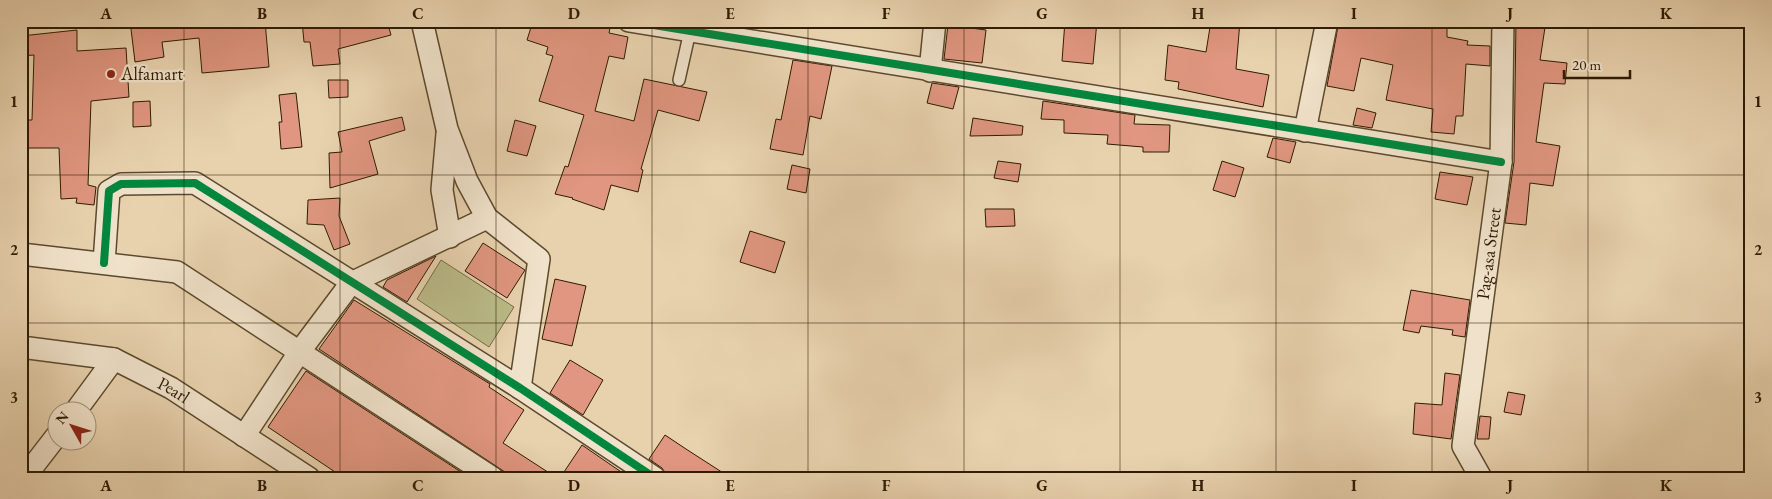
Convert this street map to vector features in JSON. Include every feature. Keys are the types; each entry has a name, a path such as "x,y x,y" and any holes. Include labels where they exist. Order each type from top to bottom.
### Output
{"street":[{"path":"422,21 447,129 468,181 487,218 539,258 520,388"},
{"path":"629,21 1501,162"},
{"path":"930,71 935,21"},
{"path":"1306,131 1327,21"},
{"name":"Pag-asa Street","path":"1481,478 1462,446 1501,162 1503,21"},
{"path":"447,129 442,190 450,237"},
{"path":"104,264 109,191 114,186 121,184 195,183 520,388 655,478"},
{"path":"244,436 300,351 351,283 487,218"},
{"path":"21,254 178,272 493,478"},
{"name":"Pearl","path":"21,347 114,359 171,388 299,475"},
{"path":"82,402 114,359"},
{"path":"24,478 48,447"}],"lane":[{"path":"679,80 690,31"}],"green space":[{"path":"441,260 514,307 489,347 417,299"}],"building":[{"path":"130,21 265,21 269,67 202,73 199,38 162,42 164,57 135,62"},
{"path":"302,21 387,21 391,35 338,49 340,64 313,66 310,42 304,42"},
{"path":"533,21 562,21 587,28 589,21 600,21 611,23 609,33 628,37 624,59 609,56 595,111 634,121 644,79 707,92 699,121 658,110 641,169 643,170 638,192 611,185 604,210 573,198 555,194 565,166 568,167 584,115 539,101 553,56 546,54 548,47 527,40"},
{"path":"1065,21 1097,21 1093,64 1062,61"},
{"path":"1211,21 1240,21 1236,69 1269,75 1263,107 1178,89 1179,82 1165,80 1168,45 1206,52"},
{"path":"1339,21 1393,21 1430,27 1430,21 1447,21 1447,37 1468,41 1467,45 1490,46 1490,66 1466,64 1463,116 1456,116 1454,134 1431,132 1433,109 1386,100 1393,65 1361,58 1354,91 1327,86"},
{"path":"1516,21 1546,21 1540,60 1567,63 1565,84 1544,83 1536,142 1560,146 1553,186 1530,183 1526,225 1505,223 1514,162"},
{"path":"948,25 986,30 982,63 944,59"},
{"path":"77,30 77,51 126,48 129,97 91,101 88,185 96,187 94,205 76,203 77,198 61,199 59,148 21,148 21,120 32,120 34,55 21,56 21,36"},
{"path":"793,60 832,66 821,119 810,116 803,155 770,149 776,119 781,120"},
{"path":"328,80 348,80 348,97 329,98"},
{"path":"932,83 959,87 953,109 927,103"},
{"path":"296,93 302,147 281,149 279,122 282,122 279,95"},
{"path":"150,101 151,126 133,127 133,102"},
{"path":"1043,101 1135,115 1134,124 1170,125 1169,152 1143,152 1143,147 1107,144 1108,135 1064,133 1064,120 1041,119"},
{"path":"1357,108 1376,113 1372,128 1353,125"},
{"path":"402,117 405,130 369,141 378,174 330,188 329,153 342,152 338,132"},
{"path":"973,118 1023,126 1022,135 970,136"},
{"path":"515,120 536,126 527,156 507,151"},
{"path":"1273,138 1296,142 1290,163 1267,157"},
{"path":"998,161 1021,164 1018,182 994,178"},
{"path":"1222,161 1244,168 1235,197 1213,190"},
{"path":"792,165 810,169 806,193 787,189"},
{"path":"1440,172 1473,177 1467,205 1435,199"},
{"path":"340,198 339,216 350,244 334,250 324,225 307,224 308,200"},
{"path":"985,209 1014,209 1015,226 986,227"},
{"path":"750,231 785,242 775,273 740,262"},
{"path":"483,243 525,270 507,298 465,271"},
{"path":"436,256 407,302 383,287 387,280"},
{"path":"555,279 586,286 572,346 542,339"},
{"path":"1411,290 1470,300 1465,337 1452,335 1453,330 1421,326 1419,333 1403,330"},
{"path":"354,300 490,384 489,387 524,410 503,443 557,478 514,478 319,349"},
{"path":"570,360 603,380 583,415 550,393"},
{"path":"306,371 461,472 457,478 344,478 268,427"},
{"path":"1445,373 1460,375 1451,439 1413,434 1415,403 1442,405"},
{"path":"1508,392 1525,395 1521,415 1504,412"},
{"path":"1480,416 1491,417 1489,439 1477,439"},
{"path":"665,435 731,478 667,478 662,468 649,459"},
{"path":"582,445 630,478 560,478"}],"cycle path":[{"path":"629,21 1501,162"},
{"path":"104,263 109,191 121,184 195,183 520,388 655,478"}],"place":[{"name":"Alfamart","path":"111,74"}]}
